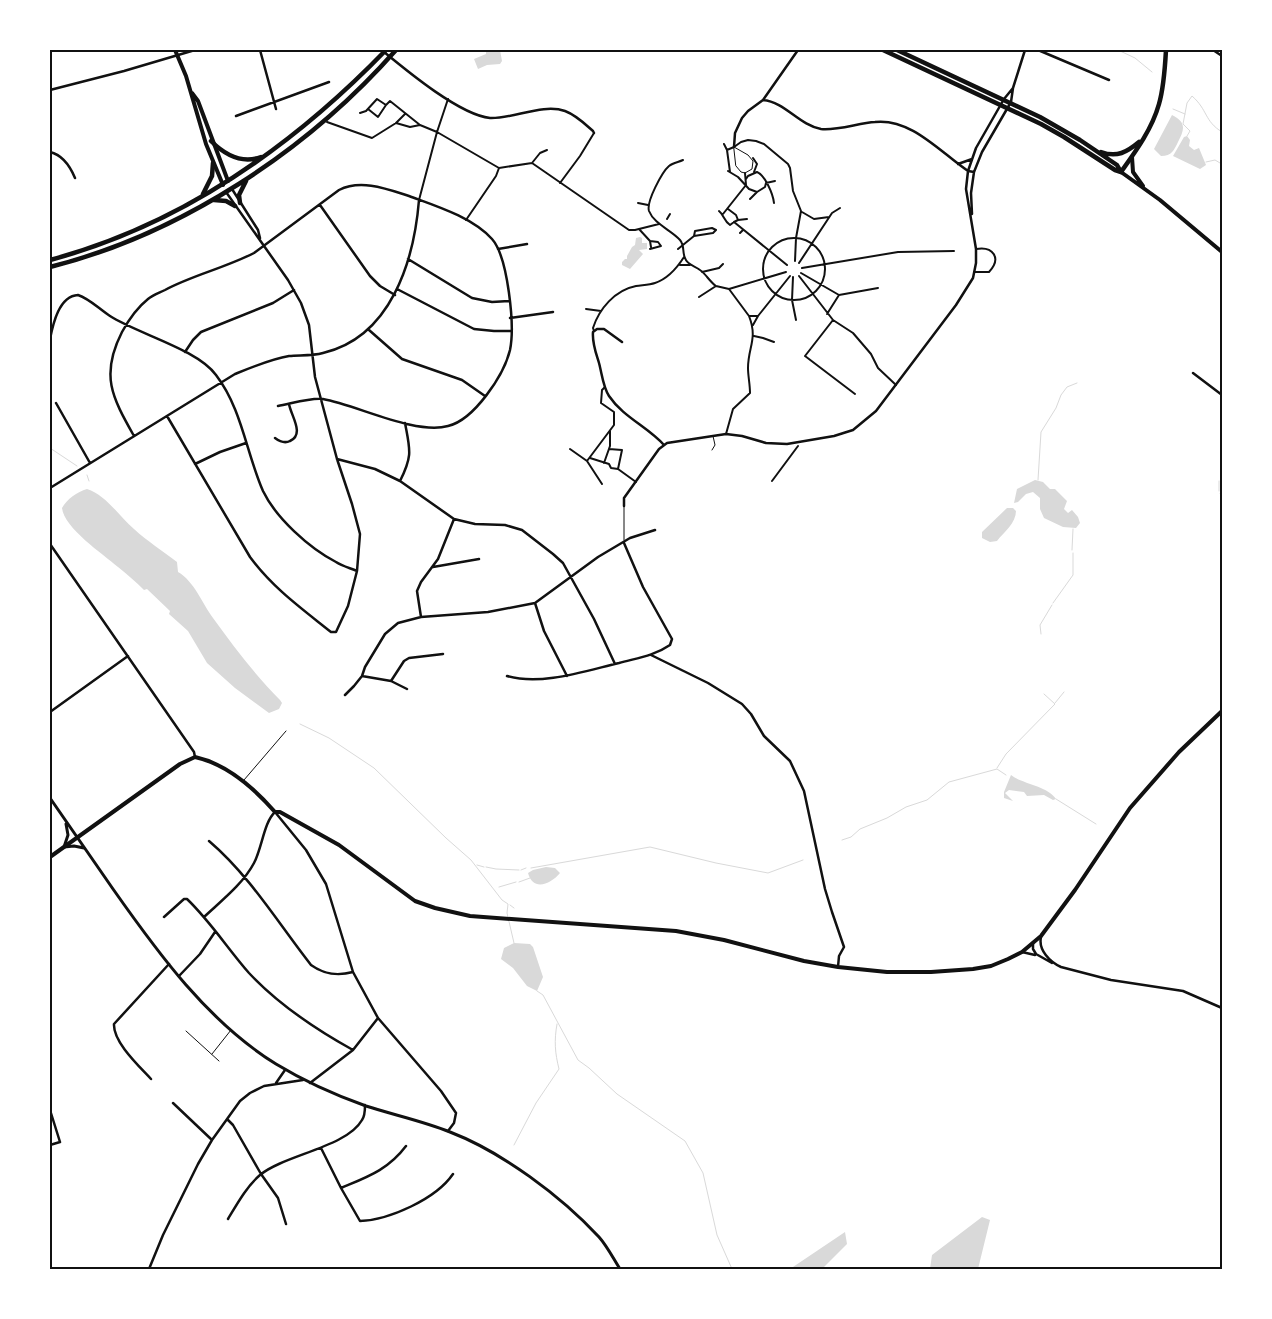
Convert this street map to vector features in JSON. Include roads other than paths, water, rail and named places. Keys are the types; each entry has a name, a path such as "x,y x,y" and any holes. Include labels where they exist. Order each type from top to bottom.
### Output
{"main road":[{"path":"175,50 191,91 213,163 226,192"},
{"path":"50,267 138,237 212,200 249,178 324,120 396,50"},
{"path":"883,50 1008,108 1064,137 1121,172 1160,200 1222,252"},
{"path":"897,50 1051,122 1117,165 1121,172"},
{"path":"1121,172 1143,138 1159,104 1166,50"},
{"path":"50,260 116,238 152,223 228,181 265,156 318,114 385,51"},
{"path":"191,91 198,101 212,141 232,188"},
{"path":"1095,150 1110,155 1117,155 1129,150 1143,138"},
{"path":"212,141 218,148 234,158 256,159 265,156"},
{"path":"1132,155 1133,172 1146,190"},
{"path":"199,198 208,186 212,176 213,163"},
{"path":"212,200 226,201 237,205 242,187 249,178"},
{"path":"50,856 188,758 195,757 220,767 243,781 258,793 275,812 283,813 339,845 415,901 435,908 470,916 676,931 724,940 838,968 887,972 954,971 991,966 1022,952 1041,936 1075,890 1130,808 1179,752 1222,711"}],"street":[{"path":"50,90 195,50"},
{"path":"260,50 276,109"},
{"path":"734,147 737,126 748,110 763,100 798,50"},
{"path":"972,221 971,193 974,172 982,152 1011,102 1013,88 1025,50"},
{"path":"1038,50 1109,80"},
{"path":"1213,50 1222,56"},
{"path":"385,51 390,57 448,100 474,114 491,118 542,110 564,110 594,131 580,156 560,183"},
{"path":"236,116 329,82"},
{"path":"624,506 624,498 659,450 667,443 726,434 742,436 766,443 780,444 834,436 853,430 876,411 956,306 974,272 976,249 966,189 968,171 972,159 1004,99 1013,88"},
{"path":"360,113 368,109 377,99 386,105"},
{"path":"50,488 221,382 246,369 286,357 312,355 341,348 369,329 398,290 417,225 419,200 437,132 448,100"},
{"path":"763,100 775,102 804,122 822,129 875,122 900,124 917,133 968,171 974,172"},
{"path":"368,109 378,117 390,101 420,125 437,132 499,168 532,162 540,153 547,150"},
{"path":"327,122 372,138 396,123 402,114 406,113"},
{"path":"396,123 410,127 420,125"},
{"path":"727,150 741,142 756,141 764,144 782,158 790,168 793,191 801,211 796,238 795,261"},
{"path":"724,144 727,150 729,172 738,176 749,189 756,192"},
{"path":"50,152 61,157 72,169 75,178"},
{"path":"746,179 757,168 757,160 753,158"},
{"path":"958,164 972,159"},
{"path":"664,445 656,436 618,407 609,395 605,387 592,335 596,318 611,299 620,292 634,286 657,283 678,266 684,257 684,246 649,211 648,205 669,166 684,160"},
{"path":"532,162 629,230 661,224"},
{"path":"466,220 496,176 499,168"},
{"path":"723,214 746,185 746,172"},
{"path":"752,174 761,173 766,179 766,183 774,197 774,203"},
{"path":"750,198 765,187 766,183 775,181"},
{"path":"134,436 120,410 110,378 114,349 126,325 148,299 176,284 242,260 339,190 356,184 370,185 419,200 466,220 483,231 498,248 503,259 509,301 511,331 509,351 504,368 485,396 467,417 453,425 434,428 404,423 321,398 278,406"},
{"path":"232,188 237,205"},
{"path":"166,416 250,557 278,590 331,632 336,632 348,606 357,571 360,534 352,504 336,459 315,377 309,325 294,290 261,239 226,192"},
{"path":"638,203 648,205"},
{"path":"320,205 370,276 380,286 395,295"},
{"path":"727,208 736,215 738,220"},
{"path":"799,263 832,213 840,208"},
{"path":"718,211 723,214 726,222 730,224 738,220 747,219"},
{"path":"801,211 814,219 830,217"},
{"path":"667,219 670,214"},
{"path":"734,222 788,265"},
{"path":"678,249 694,236 695,231 712,228 716,230 713,233 694,236"},
{"path":"640,229 650,241 651,248 661,246 658,242 650,241"},
{"path":"740,233 743,230"},
{"path":"670,239 674,235"},
{"path":"796,238 811,244 820,253 824,265 824,274 821,283 813,293 803,298 792,300 775,294 768,287 764,278 764,264 769,250 782,240 796,238"},
{"path":"498,248 527,244"},
{"path":"974,272 990,272 995,263 995,256 991,251 984,248 976,249"},
{"path":"802,268 898,252 954,251"},
{"path":"684,257 690,265"},
{"path":"408,259 472,298 492,302 509,301"},
{"path":"702,272 719,268 722,264"},
{"path":"678,266 690,265 702,272 716,286 729,289 786,272"},
{"path":"801,273 839,295 878,288"},
{"path":"753,325 790,276"},
{"path":"799,276 827,314 853,333 871,354 878,368 896,385"},
{"path":"793,277 792,300 796,320"},
{"path":"699,297 716,286"},
{"path":"726,434 734,409 750,393 748,367 754,336 753,325 749,316 729,289"},
{"path":"185,352 201,332 273,303 294,290"},
{"path":"398,290 474,328 511,331"},
{"path":"50,339 63,304 69,297 78,295 126,325 185,352 208,366 221,382 237,412 264,492 280,516 320,552 336,563 357,571"},
{"path":"827,314 839,295"},
{"path":"586,309 601,311"},
{"path":"510,318 553,312"},
{"path":"749,316 758,316"},
{"path":"833,320 805,356 855,394"},
{"path":"369,329 402,359 462,380 485,396"},
{"path":"594,331 604,330 622,342"},
{"path":"754,336 774,342"},
{"path":"1192,373 1222,395"},
{"path":"582,462 590,457 614,425 614,412 601,403 602,390 605,387"},
{"path":"56,403 90,463"},
{"path":"275,438 287,442 296,435 297,427 289,404"},
{"path":"400,480 408,465 410,456 410,445 404,423"},
{"path":"604,463 609,450 610,431"},
{"path":"602,441 609,443"},
{"path":"195,464 220,452 247,443"},
{"path":"772,481 798,446"},
{"path":"570,449 586,460 598,475 602,484"},
{"path":"609,450 617,451 621,449 618,469"},
{"path":"590,457 609,464 611,468 618,469 636,482"},
{"path":"336,459 375,469 400,480 454,519 475,524 516,527 553,554 563,563 572,576 615,664"},
{"path":"610,472 611,468"},
{"path":"421,617 418,591 421,582 433,567 454,519"},
{"path":"345,695 362,676 365,667 385,634 398,623 421,617 488,612 535,603 598,557 630,538 655,530"},
{"path":"507,676 519,679 567,676 651,655 670,645 672,639 643,587 624,543"},
{"path":"50,544 194,752 195,757"},
{"path":"433,567 479,559"},
{"path":"535,603 544,631 567,676"},
{"path":"391,681 404,661 409,658 443,654"},
{"path":"651,655 708,683 742,704 751,714 764,736 786,756 795,770 804,791 832,912 844,947 839,956 838,968"},
{"path":"50,712 128,656"},
{"path":"362,676 391,681 408,688"},
{"path":"50,798 143,931 197,997 231,1030 285,1070 310,1083 365,1105 448,1131 494,1154 555,1195 600,1238 620,1269"},
{"path":"204,918 245,877 254,864 269,820 275,812 306,850 326,884 353,972 378,1018 449,1102 456,1116 454,1123 448,1131"},
{"path":"66,821 68,834 64,847 84,848"},
{"path":"209,841 231,860 245,877 311,965 337,976 353,972"},
{"path":"164,917 186,899 250,973 273,996 298,1016 353,1050"},
{"path":"179,976 200,954 215,932"},
{"path":"1041,936 1039,944 1042,951 1056,965"},
{"path":"1033,943 1034,952 1043,959"},
{"path":"1022,952 1032,954 1056,965 1111,980 1183,991 1222,1008"},
{"path":"151,1079 120,1043 113,1030 114,1024 169,964"},
{"path":"310,1083 353,1050 378,1018"},
{"path":"275,1084 285,1070"},
{"path":"150,1269 163,1235 212,1140 240,1102 250,1092 264,1086 305,1080"},
{"path":"173,1103 212,1140"},
{"path":"228,1219 254,1181 261,1174 341,1138 362,1122 365,1105"},
{"path":"50,1110 60,1142 50,1144"},
{"path":"228,1120 233,1125 261,1174 278,1198 286,1224"},
{"path":"341,1188 380,1171 394,1160 406,1146"},
{"path":"321,1148 360,1222 381,1217 415,1204 447,1184 453,1174"}],"lane":[{"path":"734,147 748,155 753,161 752,169 741,172 736,166 734,147"},
{"path":"712,450 715,446 713,436"},
{"path":"624,506 624,543"},
{"path":"243,781 286,731"},
{"path":"212,1054 231,1030"},
{"path":"186,1032 218,1061"}],"waterway":[{"path":"1118,50 1135,58 1152,72"},
{"path":"1187,136 1190,131 1183,124 1187,103 1192,96 1201,106 1212,124 1222,132"},
{"path":"1173,109 1185,114"},
{"path":"1206,162 1215,160 1220,163"},
{"path":"1038,480 1041,432 1056,408 1061,395 1067,387 1077,383"},
{"path":"50,448 77,466"},
{"path":"87,475 89,481"},
{"path":"1219,481 1219,491"},
{"path":"1072,550 1073,529"},
{"path":"1053,603 1073,575 1073,553"},
{"path":"1041,634 1040,625 1052,605"},
{"path":"1055,703 1064,692"},
{"path":"997,768 1006,754 1055,704 1044,694"},
{"path":"300,724 329,738 374,768 471,860 502,900 508,904 507,913 514,943"},
{"path":"842,840 851,837 860,829 887,818 906,807 927,800 949,782 997,769 1006,775"},
{"path":"1056,799 1096,824"},
{"path":"531,868 650,847 768,873 803,860"},
{"path":"477,865 484,867"},
{"path":"486,867 519,870"},
{"path":"521,870 526,868"},
{"path":"519,882 530,878"},
{"path":"499,887 516,882"},
{"path":"510,905 514,908"},
{"path":"537,991 543,995 578,1060 617,1094 685,1141 703,1173 717,1235 732,1269"},
{"path":"514,1145 536,1103 559,1069 555,1047 557,1024"}]}
